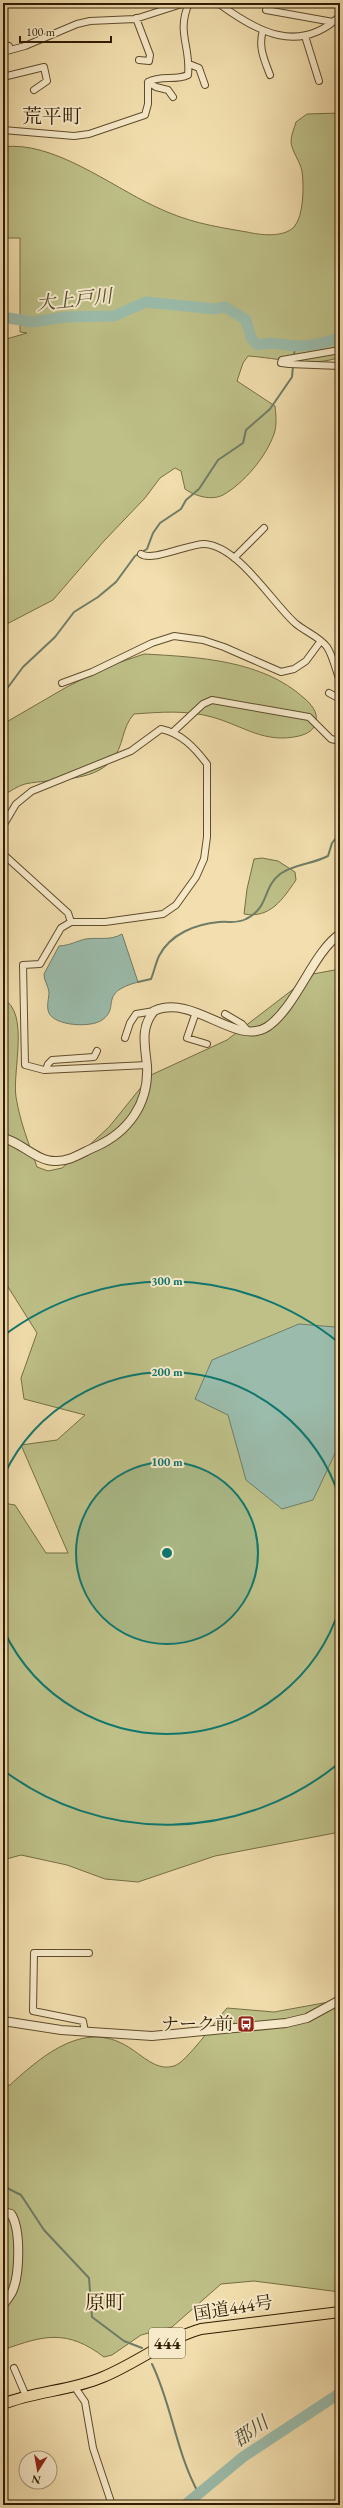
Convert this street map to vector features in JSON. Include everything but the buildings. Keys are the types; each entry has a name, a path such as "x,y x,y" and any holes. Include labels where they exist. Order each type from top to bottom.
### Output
{"highway":[{"name":"国道444号","path":"3,2404 26,2396 74,2386 102,2378 136,2362 179,2335 201,2329 340,2312"}],"street":[{"path":"3,52 77,24 90,21 136,18 185,3"},
{"path":"148,82 155,78 175,79 188,75 189,64 182,27 189,3"},
{"path":"218,3 240,19 281,37 305,36 323,31 340,16"},
{"path":"268,3 266,10 334,22"},
{"path":"136,18 150,54 149,61 138,60"},
{"path":"263,30 261,38 262,56 270,75"},
{"path":"305,36 319,81"},
{"path":"3,45 9,46 10,50"},
{"path":"189,64 198,68 205,85"},
{"path":"3,77 44,68 47,81 34,90"},
{"path":"148,82 156,87 168,90 173,97"},
{"path":"3,130 74,136 105,129 145,115 148,104 148,82"},
{"path":"340,350 286,359 281,363 340,366"},
{"path":"234,558 264,528"},
{"path":"141,554 180,551 195,544 207,544 225,550 295,623 326,647 340,681"},
{"path":"62,683 92,672 152,643 174,636 203,640 224,647 281,672 294,669 306,661 320,642"},
{"path":"329,693 340,699"},
{"path":"173,732 203,704 212,700 309,717 331,739 340,741"},
{"path":"3,826 16,804 32,792 130,752 161,730 173,732 195,750 206,764 207,837 204,859 196,877 176,905 163,914 105,922 71,922 61,928 40,964 23,965 25,1065 46,1070 147,1064"},
{"path":"3,854 68,913 71,922"},
{"path":"125,1038 130,1023 136,1014 173,1006 196,1012 248,1031 255,1032 266,1028 276,1020 328,947 340,934"},
{"path":"3,1138 13,1140 46,1160 56,1162 66,1160 99,1145 124,1129 134,1117 145,1092 147,1064 145,1027 154,1010"},
{"path":"196,1012 187,1038 207,1044"},
{"path":"225,1014 242,1024 248,1031"},
{"path":"46,1070 48,1064 52,1060 94,1057 97,1051"},
{"path":"86,2032 83,2021 33,2012 34,1953 89,1953"},
{"path":"3,2021 86,2032 152,2036 275,2024 307,2018 340,2000"},
{"path":"3,2212 11,2214 16,2221 18,2239 16,2274 12,2292 3,2305"},
{"path":"14,2368 26,2396"},
{"path":"74,2386 85,2402 93,2448 112,2505"}],"green space":[{"path":"340,113 340,357 318,362 306,362 248,356 243,363 237,381 275,406 276,420 275,431 266,452 253,469 231,490 218,497 208,498 198,496 185,489 181,471 175,468 160,478 145,498 104,541 53,600 3,626 3,340 27,333 20,332 20,238 3,238 3,147 22,147 41,150 61,157 81,166 154,206 188,220 252,233 271,235 284,233 294,227 300,216 303,192 302,171 291,142 296,122 307,114"},
{"path":"144,654 207,659 249,668 269,676 287,685 309,703 316,714 314,727 308,733 299,736 275,738 254,733 212,717 193,713 173,712 134,714 127,725 116,755 104,767 94,773 83,776 25,784 3,795 3,724 65,688 106,667"},
{"path":"262,858 278,861 295,872 296,880 275,906 261,913 253,915 244,914 247,889 254,859"},
{"path":"340,969 340,1832 215,1856 138,1882 105,1879 67,1865 21,1855 3,1860 3,1503 15,1505 46,1553 68,1553 21,1445 57,1440 85,1415 24,1399 21,1378 37,1333 3,1279 3,999 11,1006 16,1016 18,1029 15,1086 20,1115 37,1167 48,1171 62,1168 109,1127 151,1075 227,1040 313,974"},
{"path":"340,2000 340,2197 337,2211 340,2216 340,2292 254,2281 221,2284 172,2327 141,2335 112,2355 104,2357 91,2348 78,2342 55,2337 31,2341 3,2350 3,2086 10,2085 37,2062 52,2052 83,2038 99,2037 116,2041 152,2063 163,2067 168,2067 174,2066 186,2057 227,2008 274,2012"}],"shaded area":[{"path":"122,934 138,982 125,986 114,995 107,1015 97,1023 82,1025 58,1021 48,1011 49,992 44,974 59,946 91,938 109,938"},
{"path":"299,1324 335,1327 340,1330 340,1443 313,1500 282,1509 246,1480 228,1415 195,1399 212,1360"}],"waterway":[{"name":"大上戸川","path":"3,317 32,322 66,317 114,316 146,302 215,309 225,307 246,320 251,338 257,345 273,343 297,346 308,345 340,337"},
{"path":"294,356 295,346"},
{"path":"3,694 23,667 55,637 74,612 98,597 116,582 135,556 147,549 153,533 160,523 181,509 186,500 199,489 218,460 243,443 246,430 270,409 292,377 293,366"},
{"path":"138,982 151,979 158,958 164,948 177,936 201,925 239,921 254,914 263,903 274,879 291,868 328,856 332,843 340,833"},
{"path":"3,2186 21,2195 44,2230 89,2278 92,2317 124,2341 142,2348"},
{"path":"152,2364 165,2396 179,2446 191,2478 199,2494"},
{"name":"郡川","path":"185,2505 243,2457 340,2393"}],"place":[{"name":"ナーク前","path":"246,2024"}],"district":[{"name":"荒平町","path":"52,116"},
{"name":"原町","path":"105,2302"}]}
